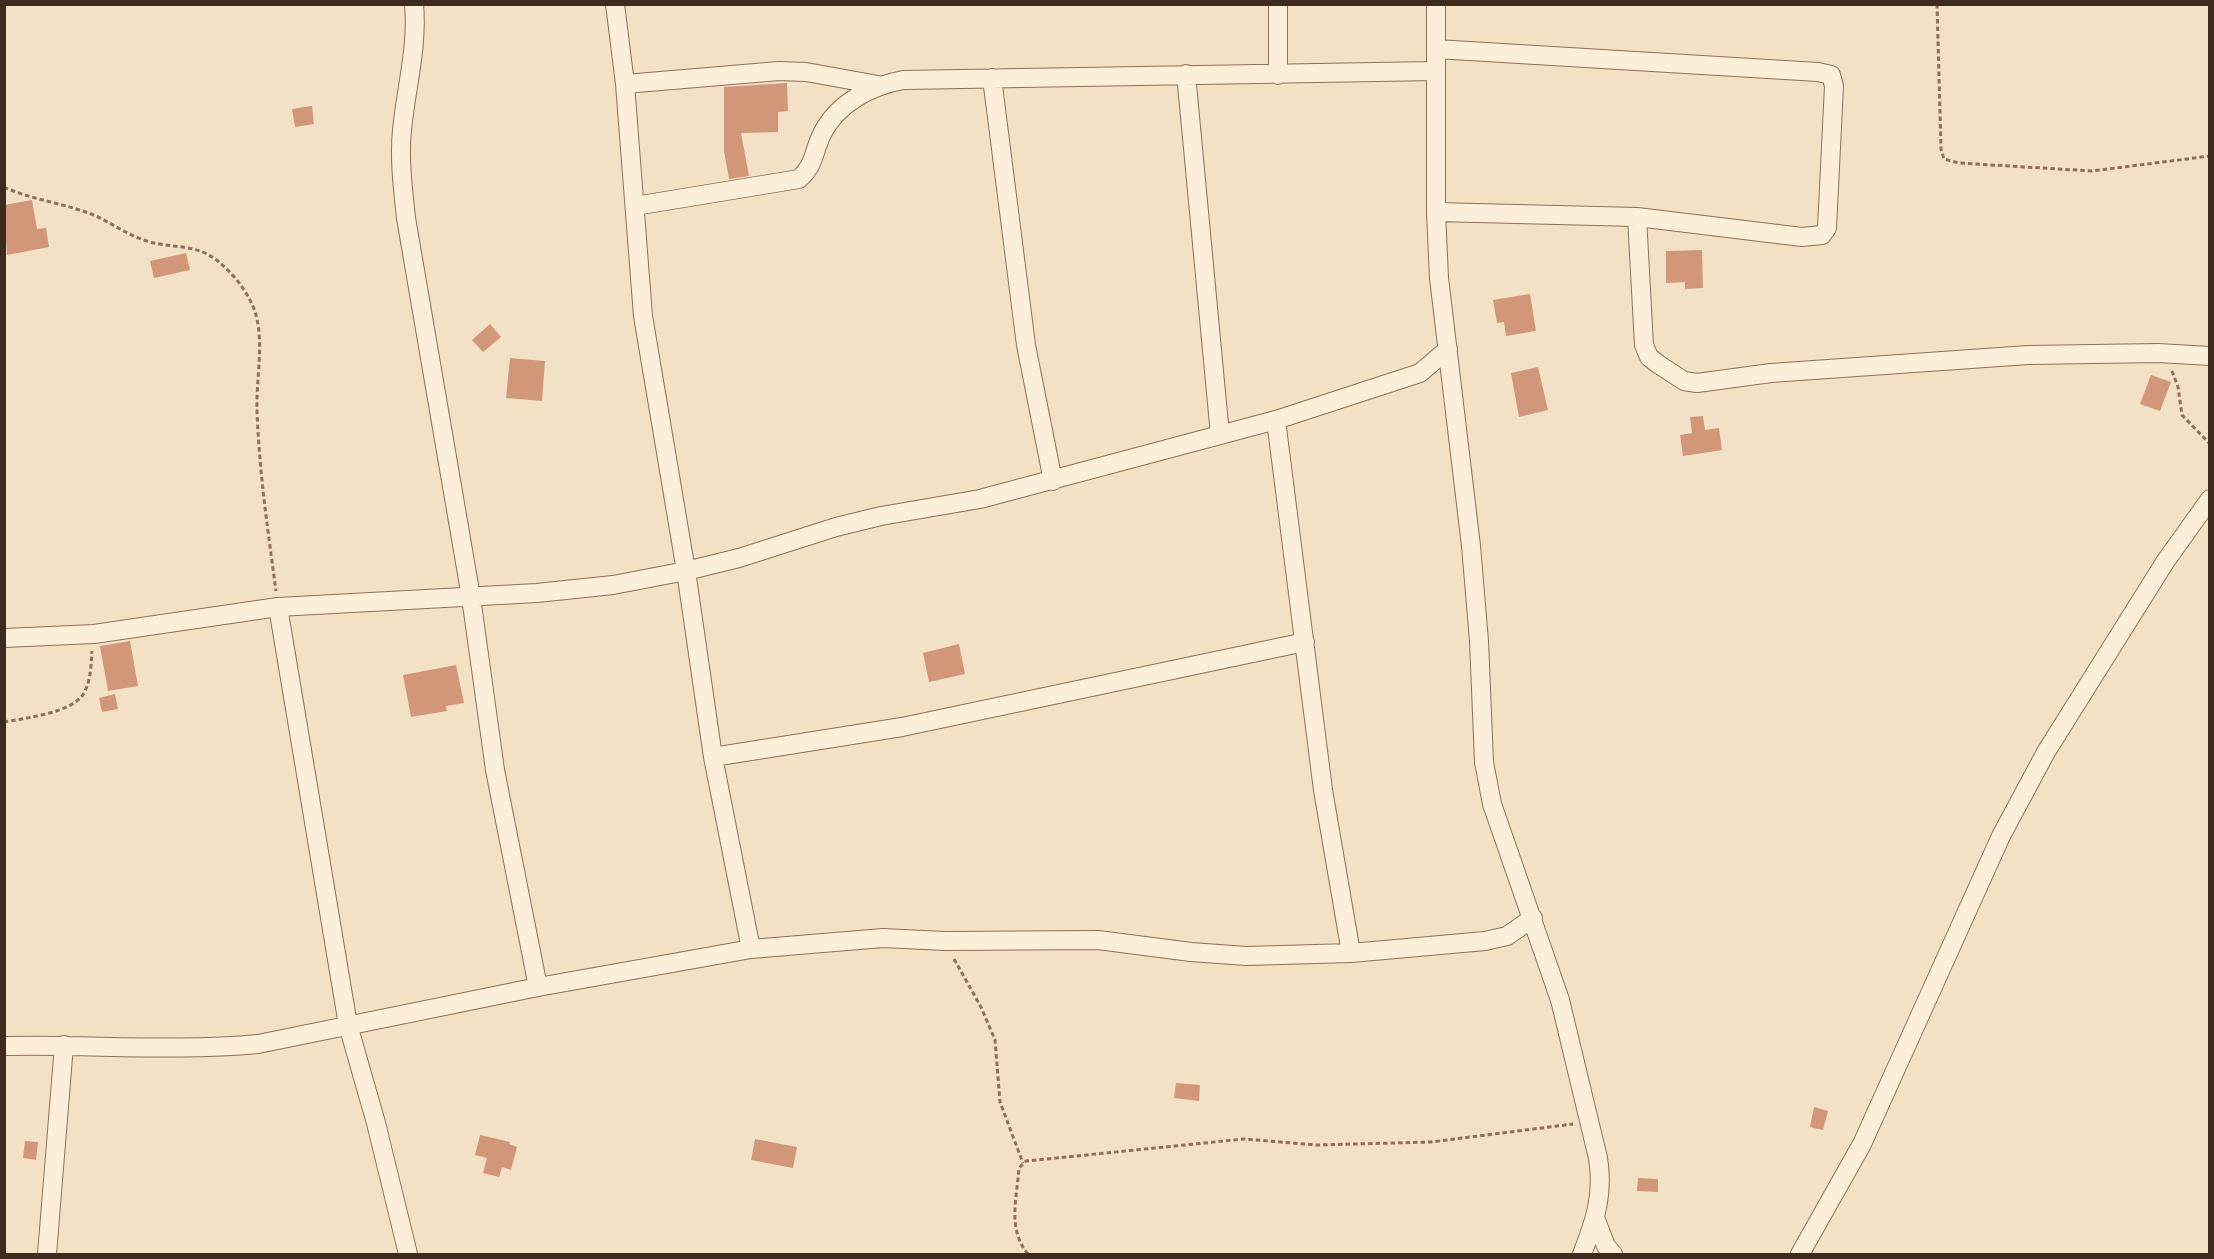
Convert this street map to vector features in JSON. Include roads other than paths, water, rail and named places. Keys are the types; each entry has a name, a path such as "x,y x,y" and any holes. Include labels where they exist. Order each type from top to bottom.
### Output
{"street":[{"path":"414,4 413,52 402,130 405,208 471,597 495,770 538,987"},
{"path":"615,4 625,84 643,316 686,572 713,757 751,949"},
{"path":"1278,4 1278,75"},
{"path":"1436,4 1436,212 1442,310 1479,641 1484,762 1492,804 1560,1000 1602,1180 1596,1220 1582,1254"},
{"path":"1436,49 1708,63 1818,72 1831,75 1834,86 1827,228 1822,235 1802,237 1637,217 1436,212"},
{"path":"625,84 779,71 806,72 878,84 903,80 1435,71"},
{"path":"1186,74 1220,435"},
{"path":"992,78 1026,345 1053,481"},
{"path":"635,206 800,179 810,169 821,135 830,119 847,104 878,84"},
{"path":"1637,217 1644,345 1648,357 1684,381 1697,383 1771,373 2028,355 2158,353 2210,356"},
{"path":"4,638 94,634 278,607 471,597 613,585 686,572 880,516 980,499 1276,420 1420,373 1448,349"},
{"path":"1276,420 1323,790 1351,953"},
{"path":"1800,1254 1862,1144 2001,836 2046,752 2164,562 2210,499"},
{"path":"278,607 348,1025 408,1254"},
{"path":"713,757 902,728 1305,642"},
{"path":"4,1046 216,1048 258,1044 538,987 751,949 883,938 945,941 1098,940 1191,952 1246,956 1351,953 1485,941 1507,936 1533,918"},
{"path":"47,1254 63,1045"},
{"path":"1596,1220 1606,1246 1613,1254"}]}
